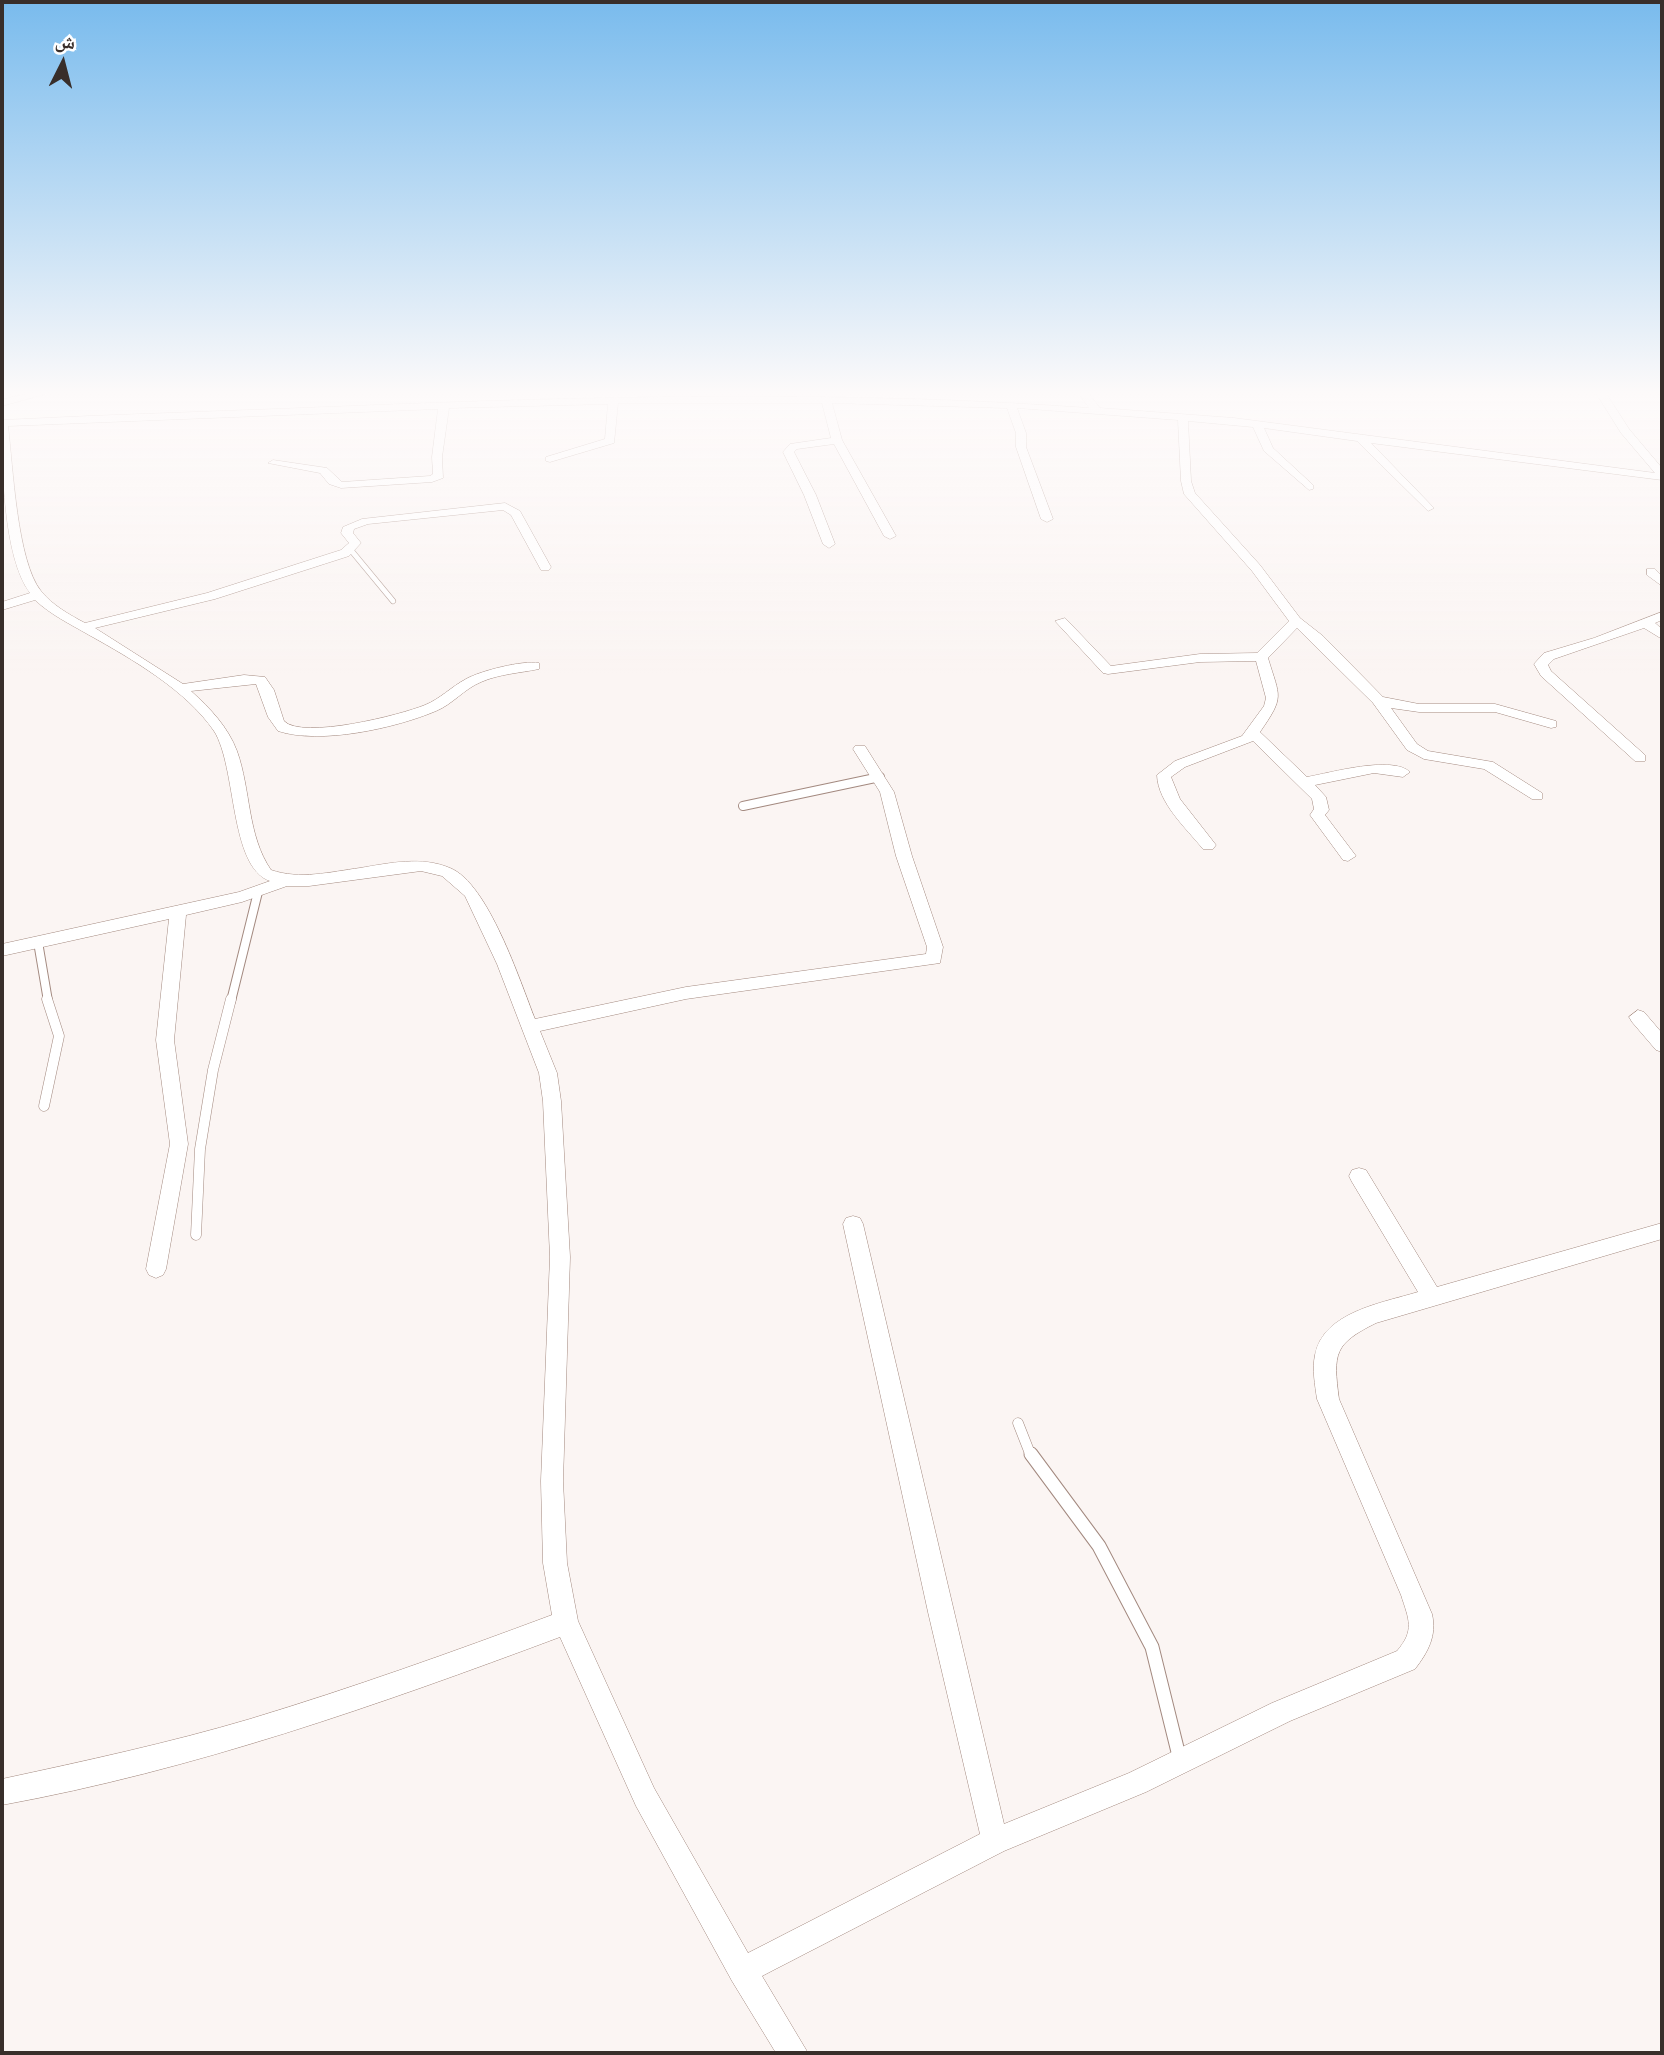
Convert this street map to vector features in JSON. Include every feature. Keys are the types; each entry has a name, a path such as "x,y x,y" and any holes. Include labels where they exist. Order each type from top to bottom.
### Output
{"street":[{"path":"11,486 21,557 27,576 38,595 84,628 147,663 178,689 222,733 235,769 257,864 265,874 286,881"},
{"path":"805,486 829,544"},
{"path":"862,486 890,536"},
{"path":"1035,486 1047,519"},
{"path":"1188,486 1190,494 1256,568 1296,621 1318,639 1378,700 1412,747 1424,755 1488,765 1537,796"},
{"path":"1406,486 1428,509"},
{"path":"84,628 211,596 350,549 355,543 347,529 357,523 497,505 516,513 545,567"},
{"path":"1651,572 1662,582"},
{"path":"2,606 38,595"},
{"path":"1640,758 1546,673 1541,664 1549,656 1599,641 1662,616"},
{"path":"1061,621 1108,670 1200,658 1261,657 1296,621"},
{"path":"1645,622 1662,635"},
{"path":"1208,845 1170,796 1162,781 1164,775 1180,764 1247,738 1253,733 1273,698 1261,657"},
{"path":"178,689 244,679 260,680 266,686 279,724 290,731 309,733 418,712 439,704 480,678 534,666"},
{"path":"1378,700 1396,706 1434,709 1490,707 1551,724"},
{"path":"1253,733 1319,797 1322,810 1317,815 1348,856"},
{"path":"530,1027 685,992 934,959 935,947 880,777 860,749"},
{"path":"1304,782 1374,769 1403,772"},
{"path":"2,950 258,892 286,881 317,880 393,868 421,866 447,872 472,893 548,1073 555,1137 560,1257 552,1481 555,1563 566,1622 645,1797 790,2052"},
{"path":"156,1269 179,1144 165,1040 178,911"},
{"path":"1638,1017 1662,1045"},
{"path":"1359,1176 1432,1298"},
{"path":"853,1224 940,1612 995,1841"},
{"path":"742,1971 995,1841 1072,1811 1281,1712 1406,1660 1420,1644 1424,1626 1413,1594 1328,1399 1324,1373 1325,1349 1332,1338 1372,1315 1662,1231"},
{"path":"2,1793 143,1761 276,1723 417,1678 566,1622"}],"lane":[{"path":"350,549 393,601"},
{"path":"743,806 880,777"},
{"path":"196,1235 200,1149 213,1070 258,892"},
{"path":"38,942 45,992 59,1036 44,1105"},
{"path":"1018,1423 1032,1458 1099,1546 1152,1647 1180,1762"}]}
